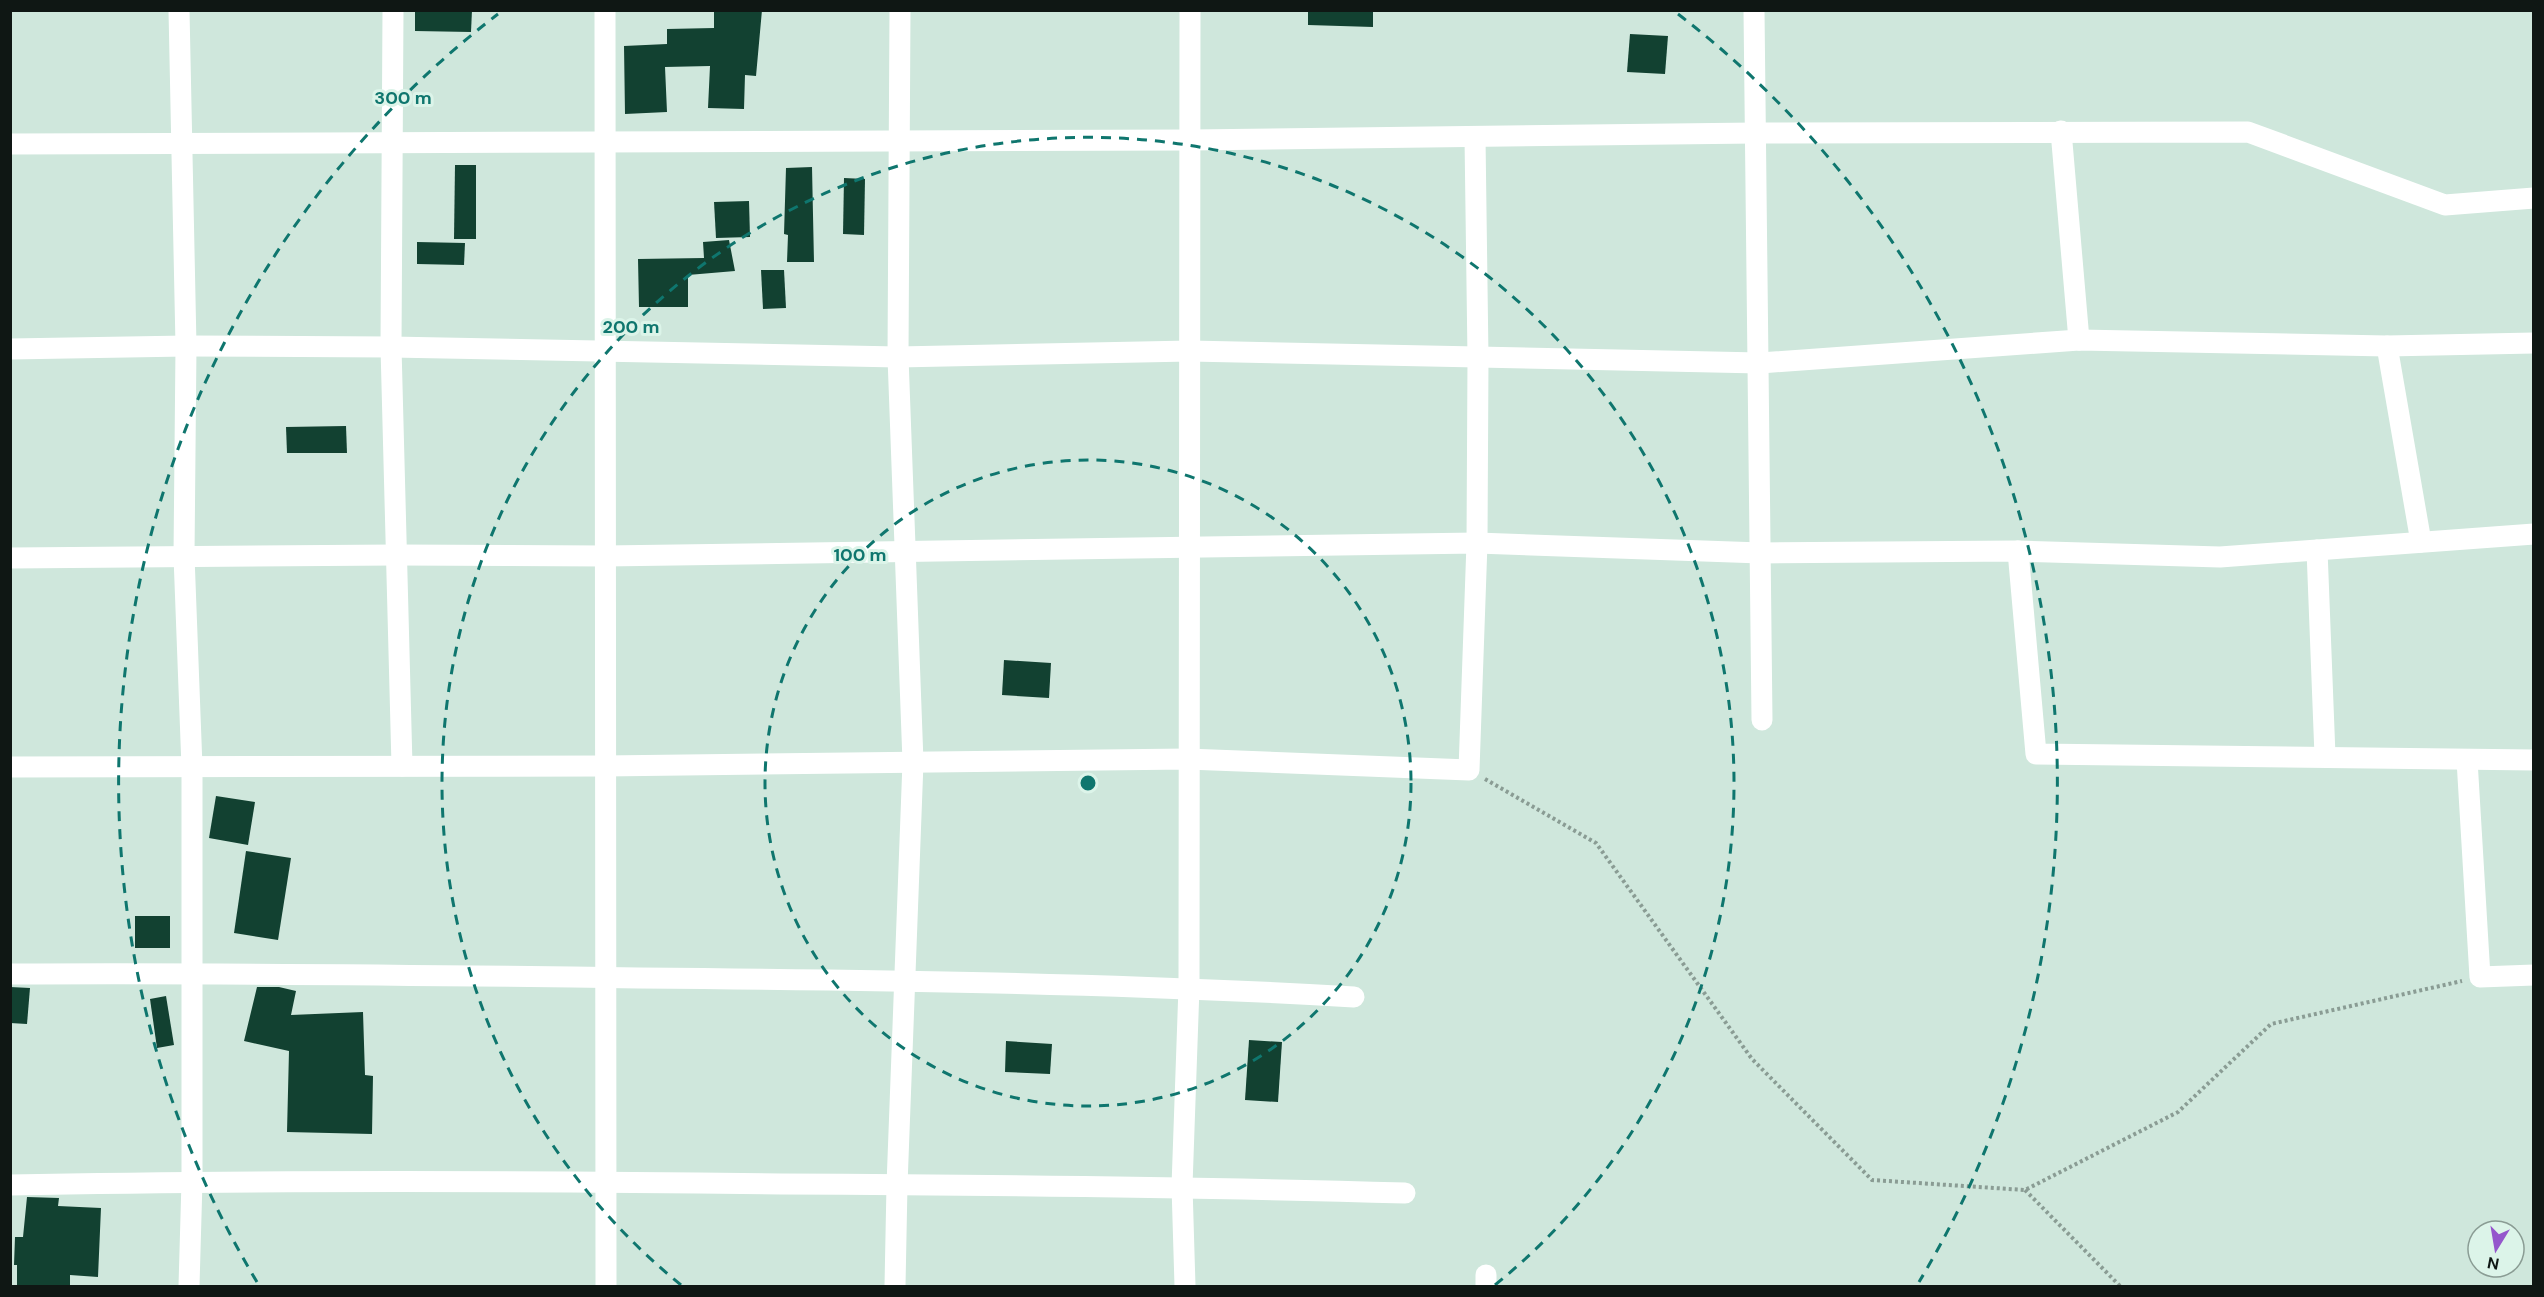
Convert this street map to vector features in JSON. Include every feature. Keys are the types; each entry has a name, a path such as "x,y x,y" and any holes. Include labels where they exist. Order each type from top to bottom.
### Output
{"street":[{"path":"179,10 186,346 184,556 192,767 192,1181 189,1287"},
{"path":"393,10 391,347 402,766"},
{"path":"605,10 606,1287"},
{"path":"895,1287 913,762 898,357 900,10"},
{"path":"1185,1287 1182,1186 1189,987 1187,759 1191,547 1190,10"},
{"path":"1754,10 1760,363 1762,720"},
{"path":"10,144 899,142 2061,130 2248,132 2445,205 2534,198"},
{"path":"2061,130 2079,340"},
{"path":"10,767 604,766 1187,759 1469,770 1477,543 1478,357 1475,137"},
{"path":"10,349 186,346 391,347 898,357 1190,351 1760,363 2079,340 2387,346 2534,343"},
{"path":"2387,346 2421,543"},
{"path":"10,558 605,556 1477,543 1761,553 2018,551 2220,557 2534,534"},
{"path":"2317,550 2325,756"},
{"path":"2018,551 2036,754 2534,760"},
{"path":"2467,760 2480,977 2534,975"},
{"path":"10,974 191,973 904,981 1189,987 1354,997"},
{"path":"10,1185 192,1181 605,1182 1182,1186 1405,1193"}],"path":[{"path":"1469,770 1596,843 1752,1059 1872,1180 2025,1190 2178,1112 2271,1024 2480,977"},
{"path":"2025,1190 2120,1287"}],"building":[{"path":"415,10 472,10 471,32 415,31"},
{"path":"714,10 762,10 756,76 745,75 744,109 708,108 710,66 665,67 667,112 625,114 624,46 667,44 667,29 714,28"},
{"path":"1308,10 1373,10 1373,27 1308,25"},
{"path":"1630,34 1668,36 1665,74 1627,72"},
{"path":"455,165 476,165 476,239 454,239"},
{"path":"812,167 814,262 787,262 788,235 784,234 786,168"},
{"path":"844,178 865,179 864,235 843,234"},
{"path":"749,201 750,237 716,238 714,202"},
{"path":"729,240 735,271 688,275 688,307 639,307 638,259 704,258 703,242"},
{"path":"417,242 465,243 464,265 417,264"},
{"path":"761,270 784,270 786,308 763,309"},
{"path":"346,426 347,453 287,453 286,427"},
{"path":"1004,660 1051,663 1049,698 1002,695"},
{"path":"216,796 255,802 248,845 209,838"},
{"path":"246,851 291,858 278,940 234,933"},
{"path":"135,916 170,916 170,948 135,948"},
{"path":"10,987 30,988 27,1024 10,1023"},
{"path":"257,987 279,987 296,991 291,1015 363,1012 365,1075 373,1076 372,1134 287,1132 289,1051 244,1041"},
{"path":"166,996 174,1045 157,1048 150,999"},
{"path":"1249,1040 1282,1042 1278,1102 1245,1100"},
{"path":"1006,1041 1052,1044 1050,1074 1005,1072"},
{"path":"27,1197 59,1198 58,1206 101,1208 98,1277 70,1275 70,1287 17,1287 17,1265 14,1265 15,1237 23,1237"}]}
